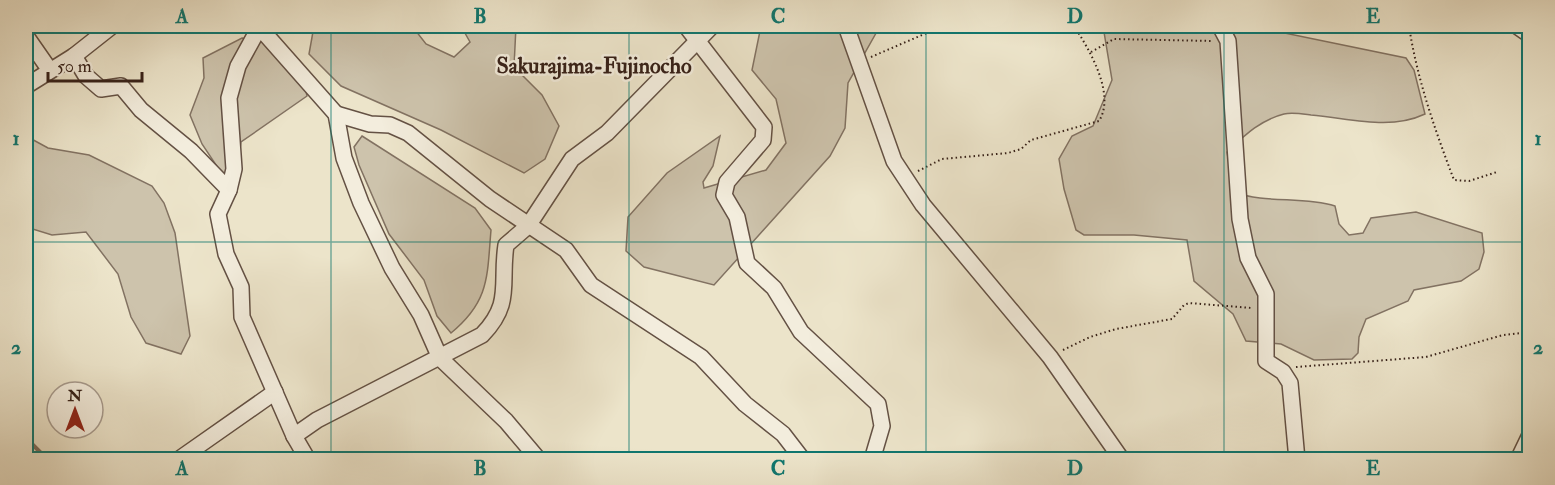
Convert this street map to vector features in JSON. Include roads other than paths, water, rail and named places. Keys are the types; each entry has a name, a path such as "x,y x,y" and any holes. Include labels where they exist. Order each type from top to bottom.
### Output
{"street":[{"path":"26,86 49,69 74,56 112,26"},
{"path":"686,26 764,127 763,140 727,182 724,191 726,201 737,217 747,263 774,288 801,332 878,404 882,426 872,459"},
{"path":"294,436 317,420 483,334 497,319 504,300 506,245 528,226 572,159 607,132 712,26"},
{"path":"846,26 894,160 923,205 1050,357 1122,459"},
{"path":"1220,26 1228,41 1240,219 1248,258 1266,294 1266,361 1282,372 1290,383 1297,459"},
{"path":"1517,26 1530,35"},
{"path":"308,459 294,436 242,318 241,286 226,254 218,214 229,190 234,169 229,98 238,66 260,27 336,114 344,158 361,203 392,268 421,315 440,358 506,421 539,459"},
{"path":"26,36 49,69"},
{"path":"74,56 86,76 100,89 122,86 141,110 191,151 229,190"},
{"path":"336,114 370,124 390,125 408,133 489,199 566,250 591,285 700,357 745,404 783,434 803,459"},
{"path":"178,459 274,392"},
{"path":"1518,459 1530,435"}],"waterway":[{"path":"26,438 48,460"}],"district":[{"name":"Sakurajima-Fujinocho","path":"594,65"}]}
